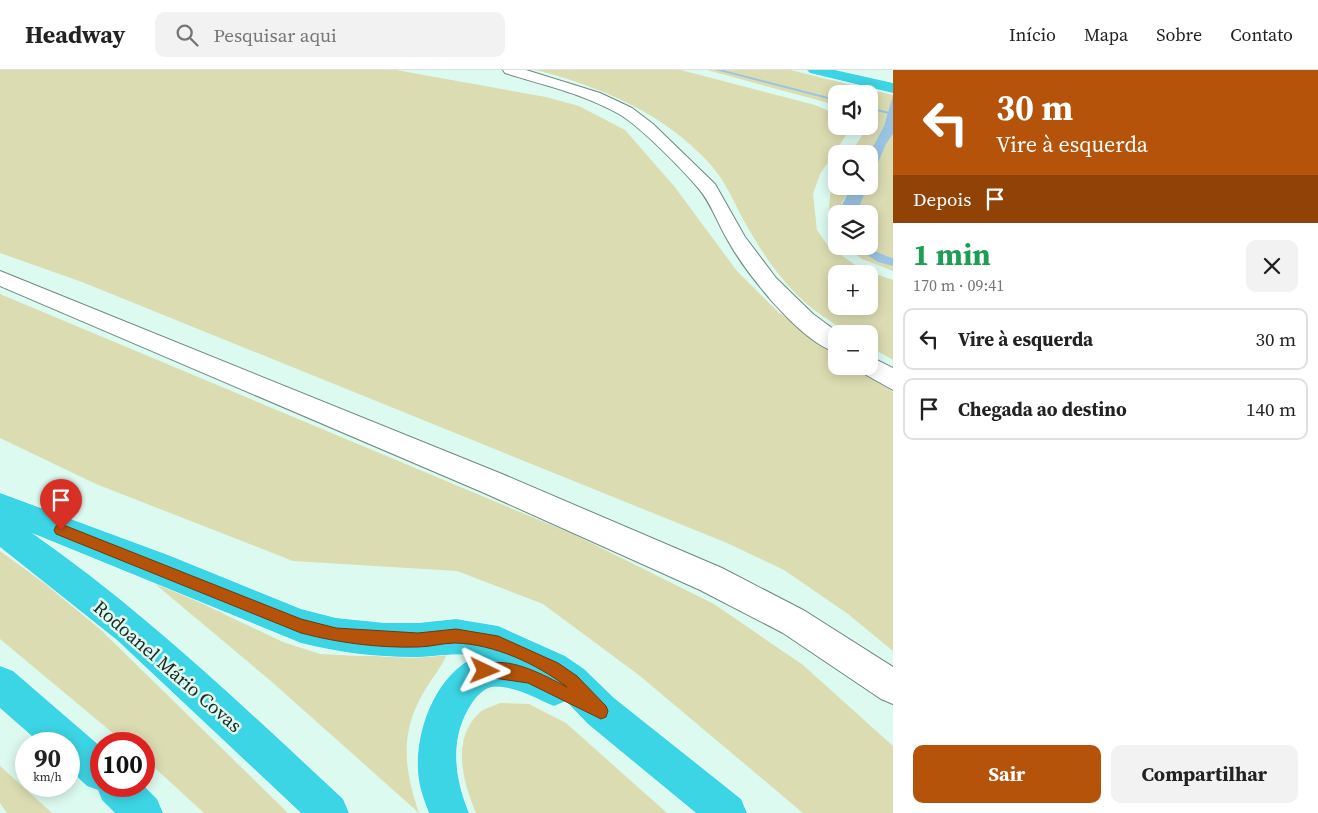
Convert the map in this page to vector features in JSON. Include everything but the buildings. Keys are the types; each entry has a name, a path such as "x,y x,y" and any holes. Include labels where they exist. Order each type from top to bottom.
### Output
{"highway":[{"path":"815,70 890,87"},
{"path":"853,70 890,87"},
{"path":"0,507 168,571 301,626 336,635 386,640 418,640 456,636 498,643 553,668 572,681 601,711 727,813"},
{"name":"Rodoanel Mário Covas","path":"0,529 124,625 218,708 328,813"},
{"path":"449,813 437,770 440,735 445,715 464,685 485,671 508,671 530,676 601,711"},
{"path":"0,684 90,762"},
{"path":"127,797 143,813"}],"street":[{"path":"510,70 595,96 626,111 647,128 708,188 737,240 768,284 805,320 828,337"},
{"path":"0,278 500,487 712,579 794,622 893,687"},
{"path":"878,371 893,380"}],"green space":[{"path":"0,70 396,70 546,97 579,106 625,130 674,186 737,271 778,312 828,348 828,375 868,375 893,392 893,651 848,614 784,570 727,543 82,282 0,253"},
{"path":"536,70 681,70 815,105 828,111 828,135 846,135 839,145 828,145 828,162 820,174 813,194 817,230 828,246 828,255 841,255 855,265 828,265 828,315 878,315 878,275 893,280 893,360 878,351 878,325 836,325 799,297 759,247 720,177 692,146 652,116 630,104 584,85"},
{"path":"707,70 790,70 852,85 828,85 828,103"},
{"path":"878,91 893,95 884,126 874,145 856,145 862,135 878,135"},
{"path":"893,134 893,258 878,253 878,205 860,205 864,195 878,195 878,163 886,144"},
{"path":"830,195 846,195 841,205 829,205"},
{"path":"857,255 868,255 893,266 893,271 878,265"},
{"path":"0,294 575,535 714,604 803,665 893,746 893,813 803,813 640,676 543,604 457,571 293,561 96,484 0,438"},
{"path":"0,551 44,583 101,630 288,813 204,813 155,768 155,732 112,732 0,639"},
{"path":"148,578 283,642 320,654 360,656 447,654 417,706 408,736 407,766 419,813 272,682"},
{"path":"500,703 529,704 566,723 667,813 476,813 464,775 462,748 470,724 479,713 486,708"},
{"path":"0,766 15,780 15,797 34,797 52,813 7,813 0,803"}],"water":[{"path":"893,95 893,134 886,144 878,163 878,145 874,145 884,126"},
{"path":"847,195 864,195 860,205 842,205"},
{"path":"878,252 893,258 893,266 878,262 867,255 878,255"}],"waterway":[{"path":"718,70 828,98"},
{"path":"878,110 893,114"}],"route":[{"path":"61,530 168,571 301,626 336,635 386,640 418,640 456,636 498,643 553,668 572,681 601,711 530,676 508,671 485,671"}]}
